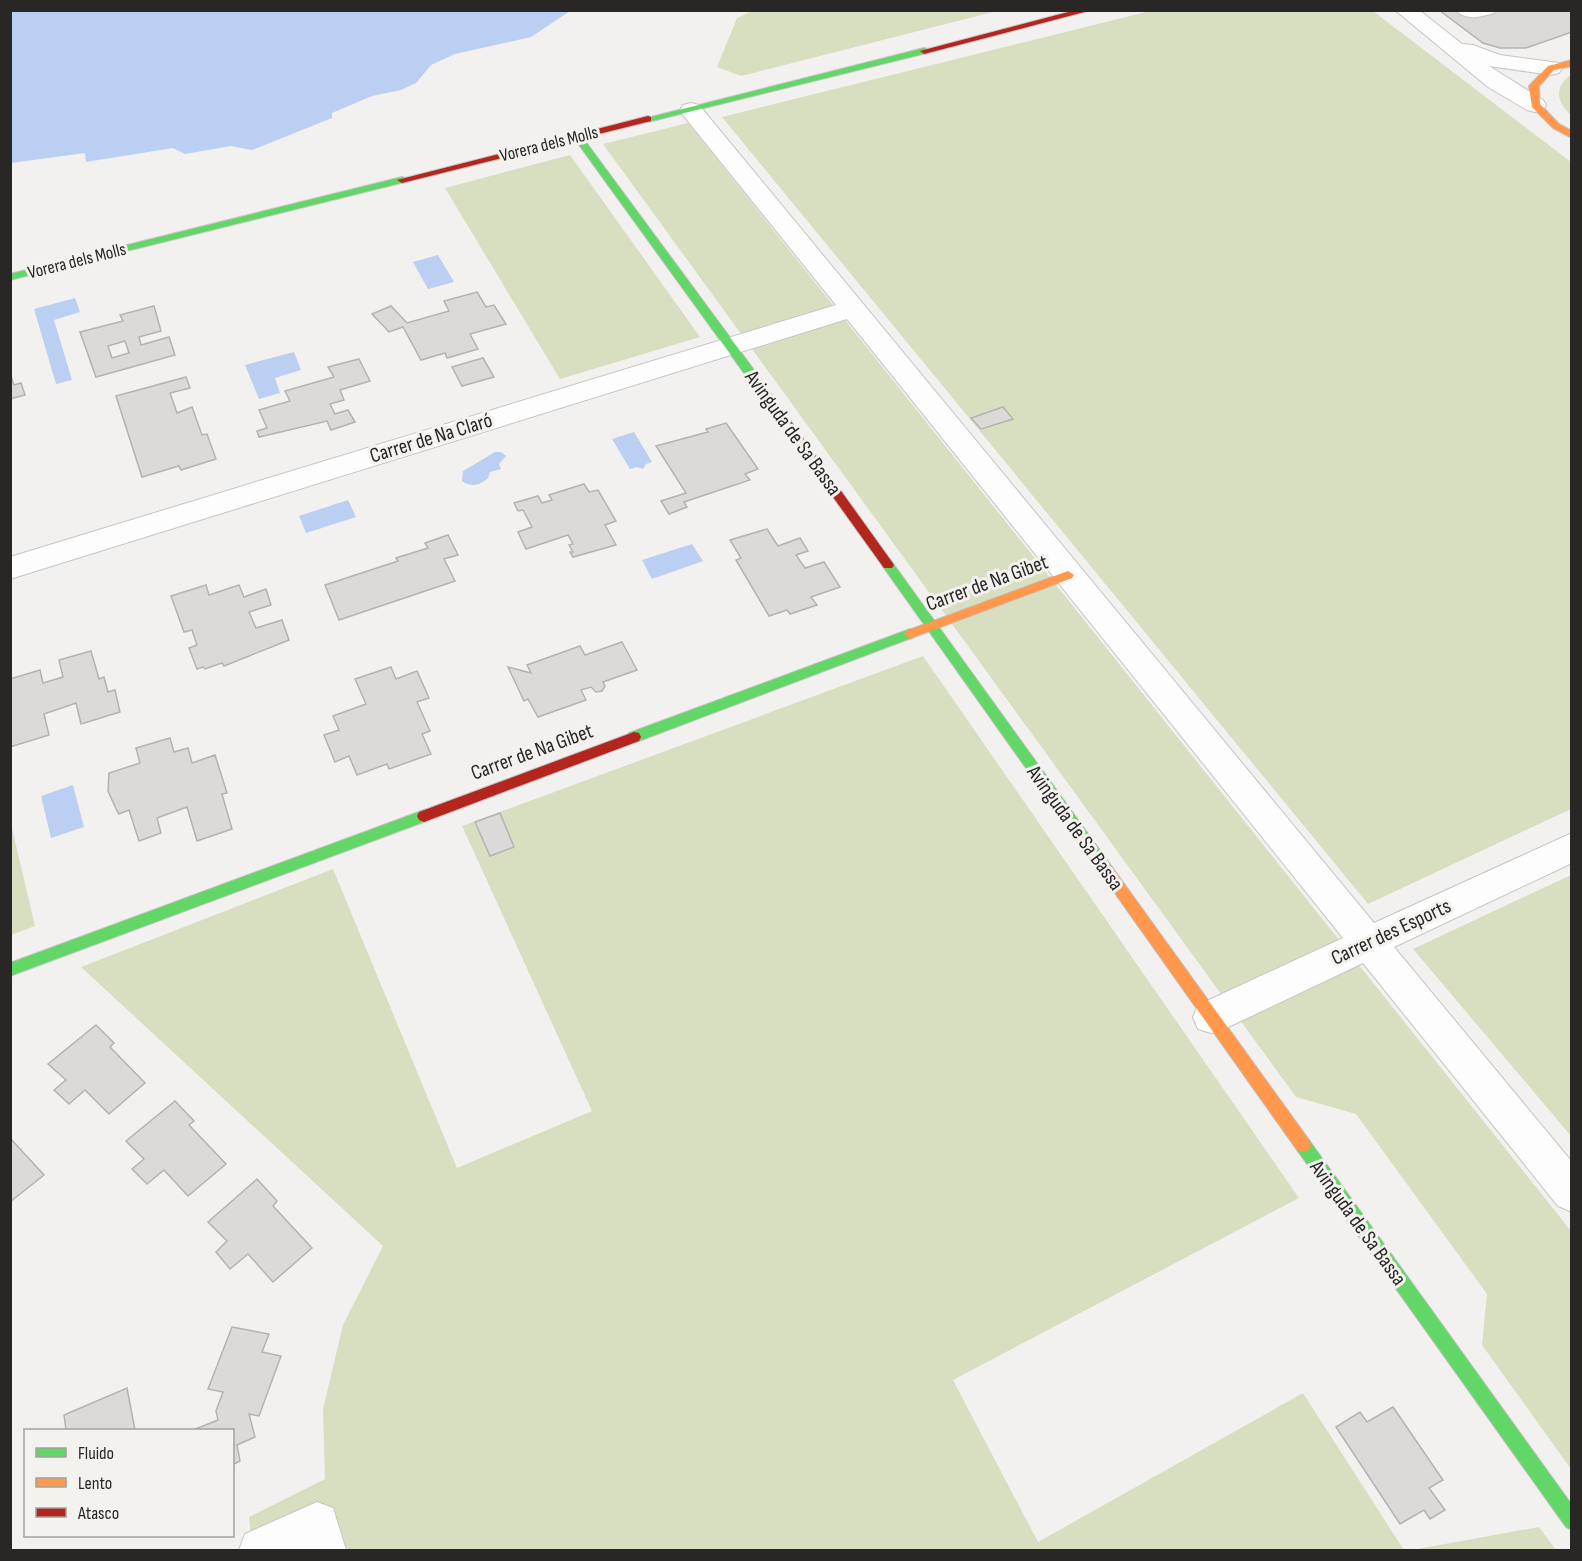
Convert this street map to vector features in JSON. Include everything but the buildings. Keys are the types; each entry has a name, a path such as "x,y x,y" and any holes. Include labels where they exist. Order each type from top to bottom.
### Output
{"street":[{"name":"Vorera dels Molls","path":"10,277 1088,10"},
{"path":"1405,10 1496,82 1535,105 1556,126 1572,135"},
{"path":"1452,45 1496,61 1565,64"},
{"path":"1535,105 1534,86 1565,64"},
{"path":"691,110 1572,1193"},
{"name":"Avinguda de Sa Bassa","path":"577,136 731,346 1571,1519"},
{"name":"Carrer de Na Claró","path":"10,568 852,309"},
{"name":"Carrer de Na Gibet","path":"10,970 1068,575"},
{"name":"Carrer des Esports","path":"1210,1017 1572,847"},
{"path":"261,1551 317,1524 324,1551"}],"lane":[{"path":"1462,10 1475,14 1489,10"}],"green space":[{"path":"752,11 997,11 741,76 717,67 737,18"},
{"path":"1150,11 1373,11 1571,162 1571,809 1368,904 722,117"},
{"path":"1571,75 1571,115 1562,105 1559,94 1562,84"},
{"path":"688,123 1571,1231 1571,1469 1482,1345 1487,1294 1356,1114 1296,1097 603,144"},
{"path":"570,155 700,337 560,379 445,188"},
{"path":"923,656 1299,1198 953,1380 1038,1542 1303,1393 1404,1550 252,1550 249,1517 325,1479 323,1409 343,1325 383,1246 81,967 333,869 457,1168 592,1111 462,826"},
{"path":"10,820 35,926 11,935 10,935"},
{"path":"1571,875 1571,1136 1413,949"},
{"path":"1539,1527 1556,1550 1412,1550"}],"water":[{"path":"10,11 570,11 531,37 455,54 431,65 416,83 401,90 372,96 332,113 332,118 252,150 231,146 185,154 173,148 86,162 85,153 11,163"},
{"path":"438,255 454,282 428,289 413,262"},
{"path":"75,298 80,312 54,320 72,380 56,384 34,309"},
{"path":"294,352 301,370 275,378 280,393 259,399 245,365"},
{"path":"634,432 652,462 646,464 643,469 637,467 630,469 612,439"},
{"path":"495,452 501,452 506,456 499,464 501,469 490,472 488,478 479,484 472,485 462,481 463,471"},
{"path":"348,500 356,517 306,533 299,516"},
{"path":"692,544 703,561 652,579 642,560"},
{"path":"73,785 84,827 51,838 41,796"}],"traffic: fast":[{"path":"648,119 924,51"},
{"path":"577,136 753,377"},
{"path":"10,277 402,180"},
{"path":"888,565 1107,871"},
{"path":"634,737 910,634"},
{"path":"10,970 424,816"},
{"path":"1303,1145 1572,1521"}],"traffic: slow":[{"path":"1572,63 1551,68 1534,86 1535,105 1556,126 1572,135"},
{"path":"910,634 1068,575"},
{"path":"1107,871 1303,1145"}],"traffic: jam":[{"path":"924,51 1088,10"},
{"path":"402,180 648,119"},
{"path":"753,377 888,565"},
{"path":"424,816 634,737"}]}
